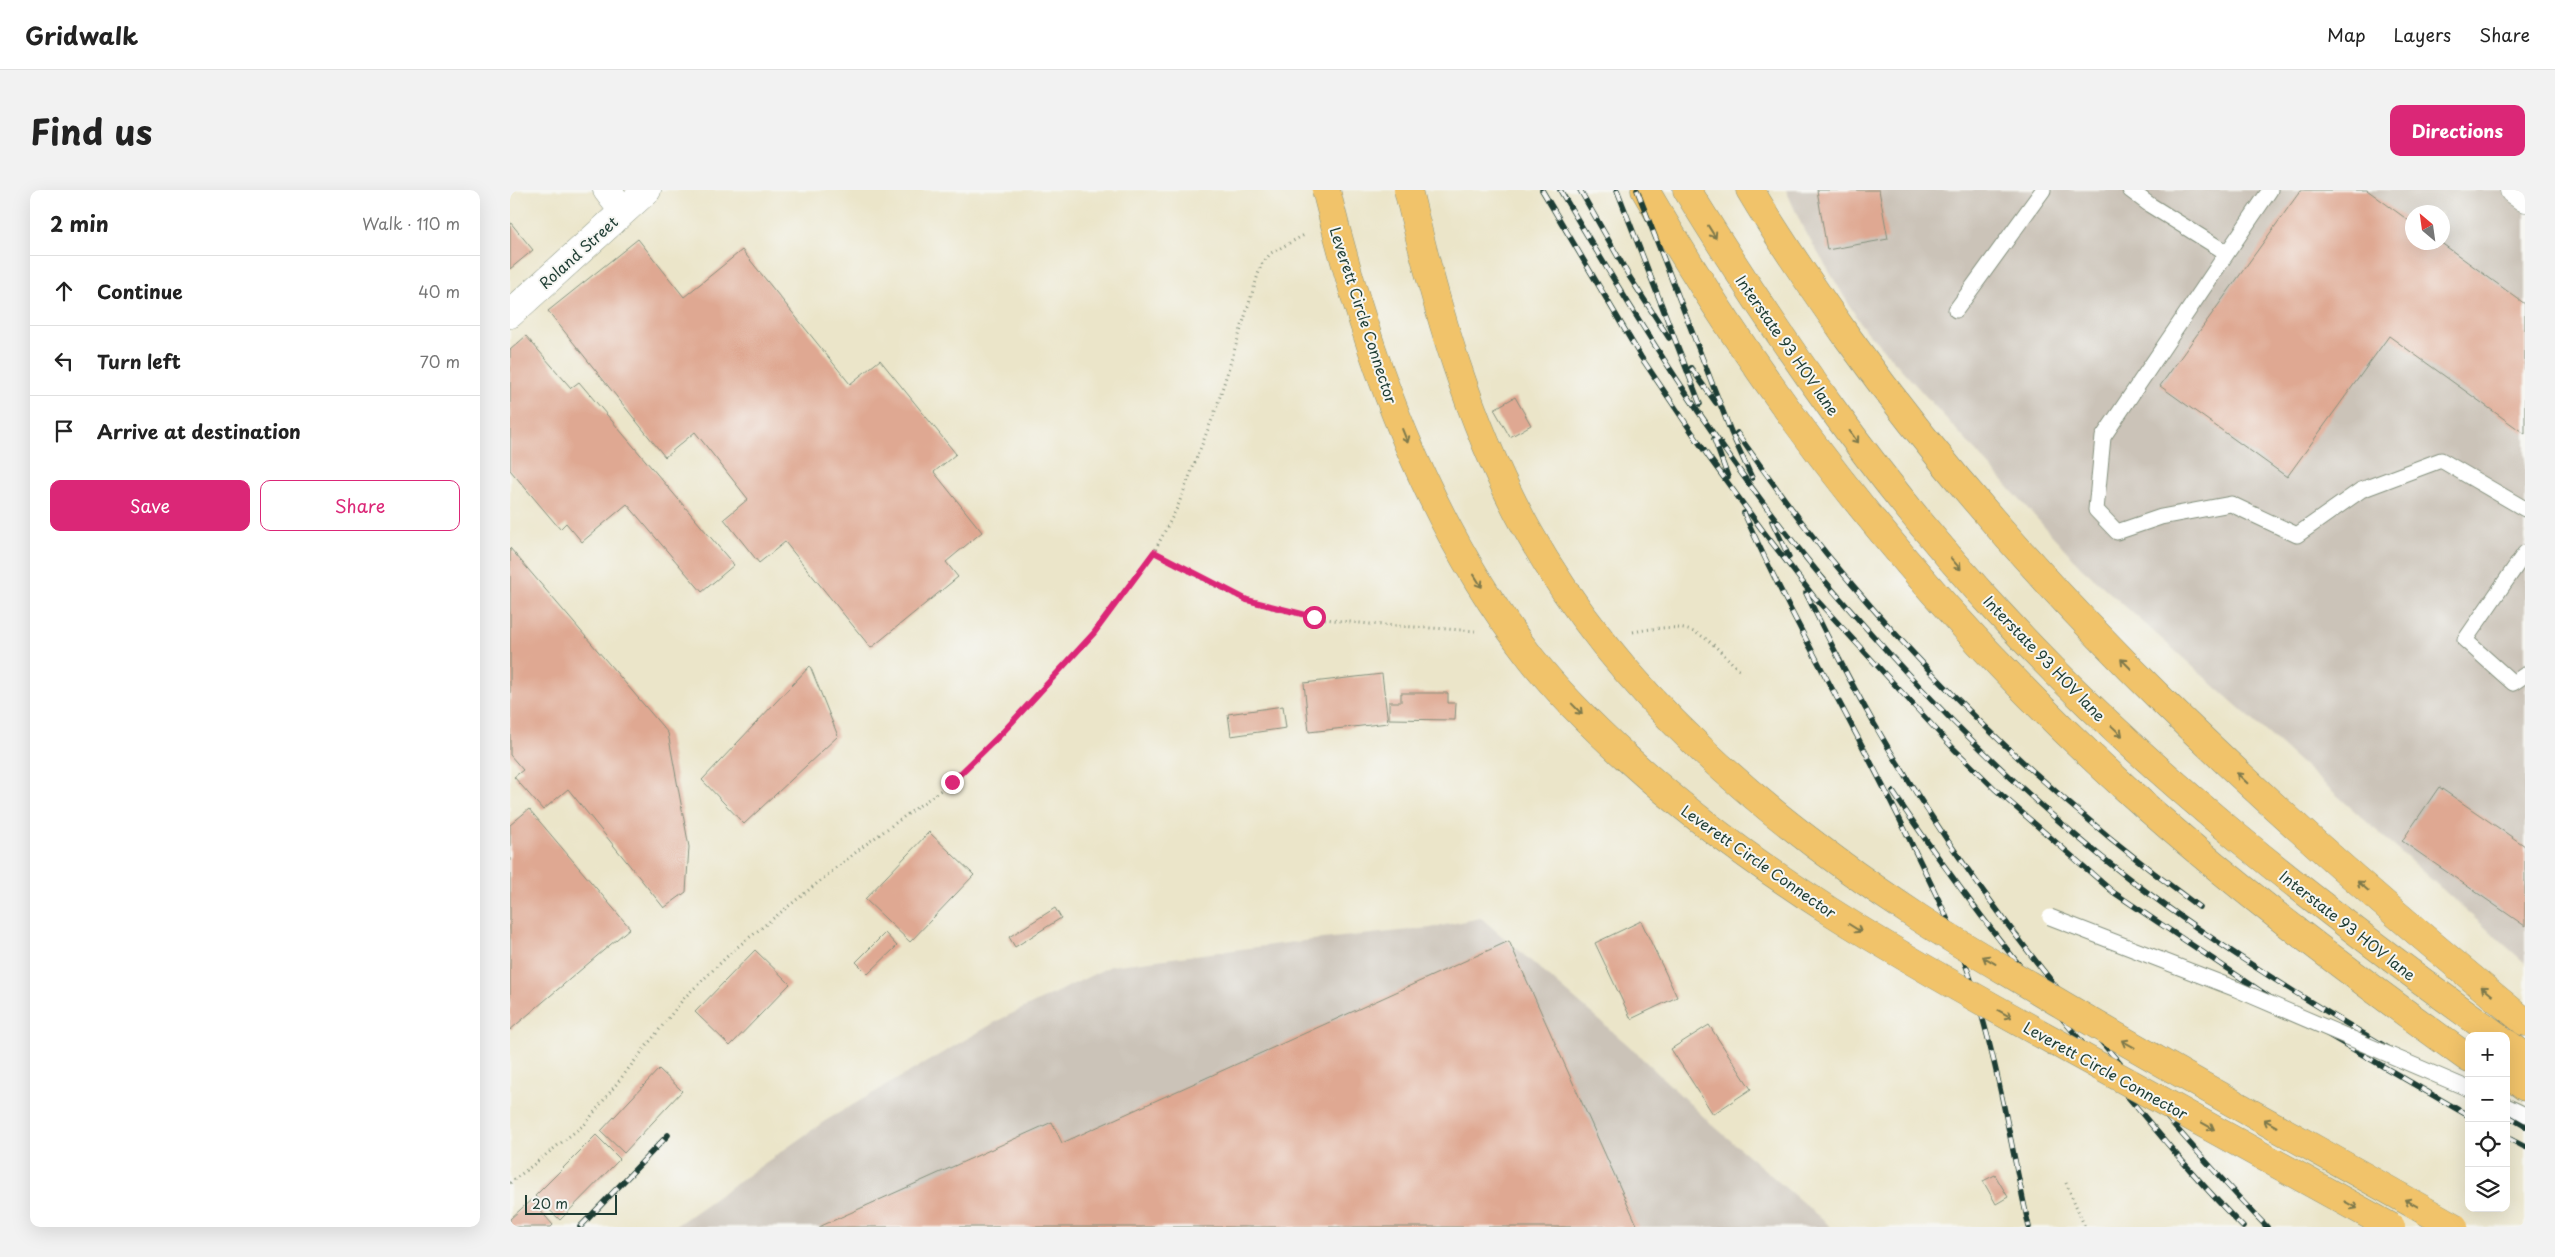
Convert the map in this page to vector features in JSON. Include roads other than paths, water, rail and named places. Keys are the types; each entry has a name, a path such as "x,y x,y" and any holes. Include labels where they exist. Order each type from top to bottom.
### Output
{"highway":[{"name":"Leverett Circle Connector","path":"1326,190 1340,247 1374,356 1416,463 1441,515 1495,607 1533,660 1612,745 1695,817 1743,853 1901,956 2391,1227"},
{"path":"1408,190 1434,290 1460,376 1479,429 1502,480 1529,533 1597,635 1639,687 1682,732 1790,827 1845,868 1922,920 2090,1022 2454,1227"},
{"path":"1645,190 1702,282 1798,421 1900,555 1974,639 2054,720 2167,824 2305,938 2465,1057"},
{"path":"1657,190 1741,323 1840,462 1908,548 1982,632 2061,713 2181,822 2311,930 2465,1043"},
{"name":"Interstate 93 HOV lane","path":"1687,190 1732,263 1793,355 1860,446 1927,532 2000,615 2086,702 2156,767 2219,821 2327,910 2492,1032"},
{"path":"1750,190 1811,286 1877,378 1944,465 2025,558 2178,716 2268,802 2418,933 2525,1022"},
{"path":"2510,1046 2525,1056"},
{"path":"2510,1076 2525,1087"},
{"path":"2510,1089 2525,1100"}],"street":[{"path":"607,190 623,211"},
{"name":"Roland Street","path":"510,314 647,190"},
{"path":"2514,190 2525,198"}],"lane":[{"path":"1956,310 2043,190"},
{"path":"2130,190 2150,205 2227,253"},
{"path":"2270,190 2103,437 2096,510 2117,532 2161,517 2231,504 2297,535 2361,490 2442,460 2525,509"},
{"path":"2525,553 2465,640 2513,682 2525,675"},
{"path":"2050,917 2236,989 2465,1087"},
{"path":"2510,1108 2525,1115"}],"railway":[{"path":"1542,190 1641,357 1708,456 1763,531 1814,597 1954,749 1996,790 2113,892 2308,1023 2465,1114"},
{"path":"1560,190 1673,374 1766,506 1810,563 1845,604 1893,658 1976,745 2095,852 2168,907 2251,964 2337,1018 2465,1092"},
{"path":"1580,190 1629,276 1669,338"},
{"path":"1617,190 1700,404"},
{"path":"1637,190 1731,432 1752,478"},
{"path":"1691,368 1716,403"},
{"path":"1737,433 1830,558 1871,607 1958,700 2051,787 2148,868 2199,907"},
{"path":"1714,439 1728,477"},
{"path":"1744,513 1785,599 1895,810 1957,943 1969,974 1988,1036 2029,1227"},
{"path":"1772,521 1789,557"},
{"path":"1806,593 1872,720 1904,773 1937,825 2008,926 2125,1070 2267,1227"},
{"path":"1893,792 1976,910 2035,986 2170,1147 2243,1227"},
{"path":"2510,1117 2525,1126"},
{"path":"580,1227 668,1135"},
{"path":"2510,1139 2525,1147"}]}
